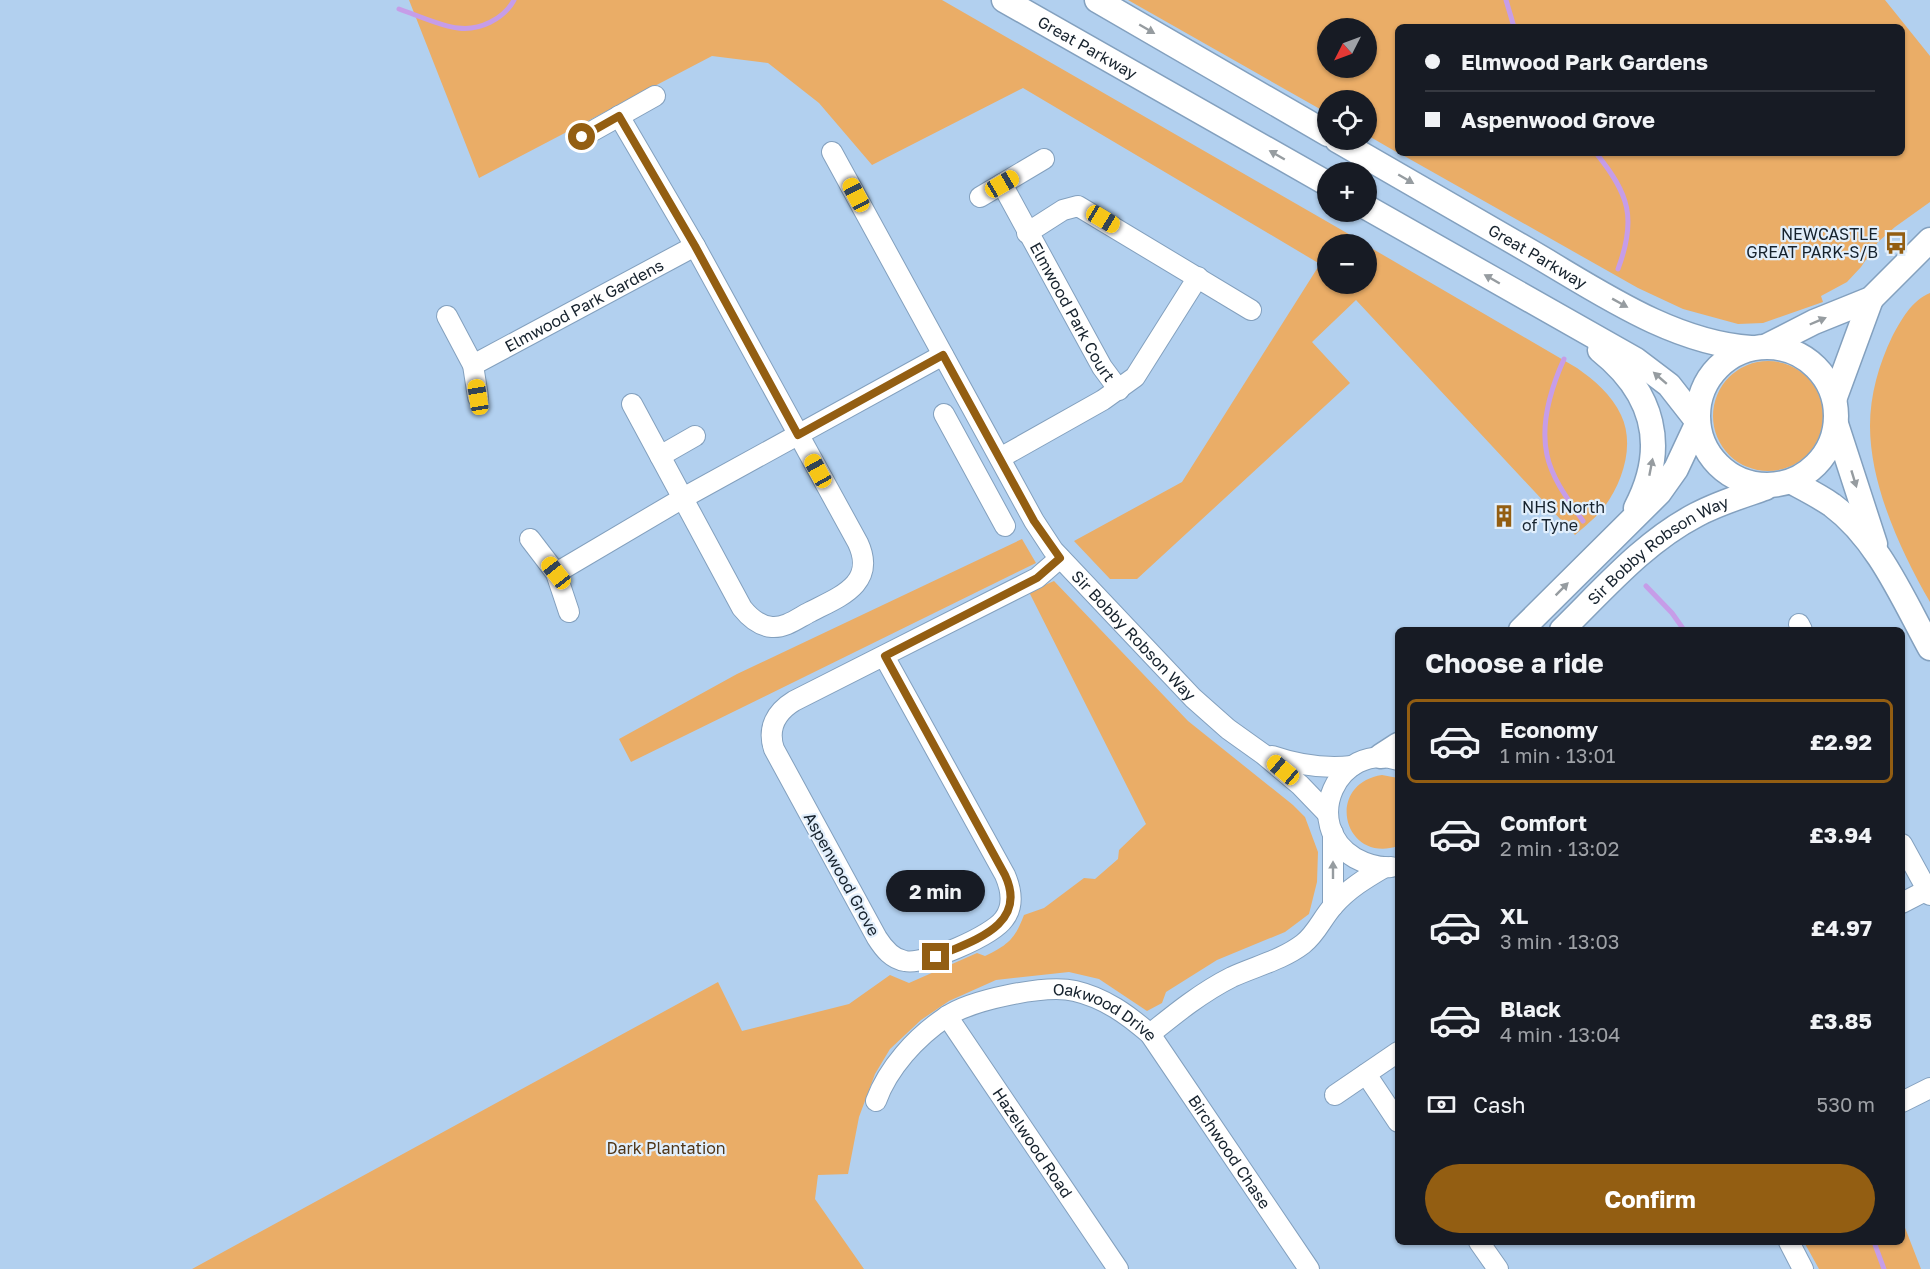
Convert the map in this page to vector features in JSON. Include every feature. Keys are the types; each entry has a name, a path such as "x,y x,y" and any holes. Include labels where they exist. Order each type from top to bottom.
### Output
{"street":[{"name":"Great Parkway","path":"1004,0 1317,178"},
{"path":"1096,0 1317,128"},
{"path":"582,137 655,96"},
{"path":"619,116 695,246 862,552 861,576 853,588 783,626 766,626 755,621 742,608 632,404"},
{"name":"Great Parkway","path":"1354,150 1658,323 1712,343 1782,349 1808,361 1825,378 1835,397"},
{"name":"Sir Bobby Robson Way","path":"832,152 1041,533 1060,558 1193,698 1228,729 1263,754 1312,795 1328,813"},
{"path":"980,197 1044,159"},
{"name":"Elmwood Park Court","path":"1002,184 1102,367 1119,390"},
{"name":"Elmwood Park Court","path":"1027,233 1063,210 1078,206 1251,310"},
{"path":"1377,213 1619,350 1655,373 1669,385 1698,422 1703,441 1717,463 1739,480 1765,488 1792,482 1820,457 1829,443 1836,424"},
{"path":"1698,422 1704,392 1722,365 1735,356 1871,299 1930,240"},
{"name":"Elmwood Park Gardens","path":"473,365 695,246"},
{"name":"Elmwood Park Court","path":"999,458 1119,390 1135,377 1198,277"},
{"path":"1871,299 1835,397 1836,424 1878,554 1930,648"},
{"path":"447,316 473,365 478,397"},
{"path":"1563,320 1626,374 1646,408 1654,444 1653,464 1642,497 1630,521"},
{"path":"556,573 683,498 943,355"},
{"path":"977,418 948,423 1000,518 1021,497"},
{"name":"Sir Bobby Robson Way","path":"1524,627 1659,493 1668,481 1698,422"},
{"path":"660,456 695,436"},
{"path":"1792,482 1842,513 1878,554"},
{"name":"Sir Bobby Robson Way","path":"1565,627 1634,561 1679,524 1715,505 1765,488"},
{"path":"530,539 556,573 569,612"},
{"name":"Aspenwood Grove","path":"885,656 1005,875 1011,894 1008,912 994,929 936,957 918,962 898,959 882,946 777,755 771,737 775,719 789,704 1037,578 1060,558"},
{"name":"Sir Bobby Robson Way","path":"1263,754 1310,766 1334,768 1352,766"},
{"path":"1333,906 1333,833 1328,804 1334,786 1352,766 1371,758 1392,754"},
{"path":"1333,833 1350,855 1361,861 1391,866"},
{"path":"1905,850 1928,893 1905,902"},
{"name":"Oakwood Drive","path":"876,1101 897,1063 922,1036 947,1016 1011,994 1073,990 1112,1005 1131,1017 1150,1034 1202,994 1233,977 1288,954 1305,943 1320,927 1333,906 1353,886 1391,866"},
{"name":"Hazelwood Road","path":"947,1016 1118,1269"},
{"name":"Birchwood Chase","path":"1150,1034 1309,1269"},
{"path":"1335,1095 1395,1054"},
{"path":"1366,1074 1395,1118"},
{"path":"1905,1100 1930,1088"},
{"path":"1481,1245 1498,1269"},
{"path":"1791,1245 1803,1269"}],"green space":[{"path":"409,0 942,0 1317,216 1317,222 1328,222 1349,234 1317,234 1317,262 1023,88 872,165 819,103 768,63 712,56 479,178"},
{"path":"1128,0 1885,0 1904,24 1395,24 1395,151 1377,141 1377,90 1317,90 1317,107"},
{"path":"1905,25 1930,56 1930,202 1878,242 1861,267 1847,282 1821,296 1823,302 1763,323 1738,324 1683,309 1638,288 1404,156 1905,156"},
{"path":"1377,251 1577,368 1602,388 1613,401 1621,415 1627,438 1625,462 1617,485 1595,518 1575,535 1356,300 1312,342 1350,383 1137,579 1110,579 1074,541 1182,482 1317,269 1317,294 1377,294"},
{"path":"1930,293 1930,602 1898,540 1881,494 1871,448 1870,414 1879,369 1887,347 1908,311 1918,300"},
{"path":"1768,361 1789,365 1807,377 1819,395 1823,416 1819,437 1807,455 1789,467 1768,471 1747,467 1729,455 1717,437 1713,416 1717,395 1729,377 1747,365"},
{"path":"1022,539 1036,563 631,762 619,739 737,674"},
{"name":"Dark Plantation","path":"1054,581 1188,721 1305,817 1318,852 1317,882 1309,914 1285,932 1217,960 1166,992 1162,1003 1147,1011 1099,979 1069,972 996,980 949,1001 921,1020 890,1049 875,1074 859,1117 848,1174 818,1175 815,1199 864,1269 192,1269 718,982 742,1031 849,1004 890,975 909,983 977,953 985,956 993,952 1014,936 1024,915 1044,908 1084,878 1095,879 1118,859 1119,850 1146,824 1029,592"},
{"path":"1382,775 1395,777 1395,846 1379,848 1364,844 1353,834 1348,821 1347,806 1352,792 1364,781"},
{"path":"1905,1228 1921,1269 1819,1269 1806,1245 1905,1245"}],"waterway":[{"path":"399,9 452,27 474,28 497,18 510,7 514,0"},
{"path":"1506,0 1513,24"},
{"path":"1598,156 1616,181 1626,207 1627,235 1618,269"},
{"path":"1564,359 1548,406 1545,443 1553,473 1583,521"},
{"path":"1646,586 1682,627"},
{"path":"1875,1245 1884,1269"}],"place":[{"name":"NEWCASTLE GREAT PARK-S/B","path":"1896,243"},
{"name":"NHS North of Tyne","path":"1504,516"}],"route":[{"path":"582,137 619,116 695,246 798,435 943,355 1034,521 1060,558 1037,578 885,656 1005,875 1011,894 1008,912 994,929 936,957"}]}
